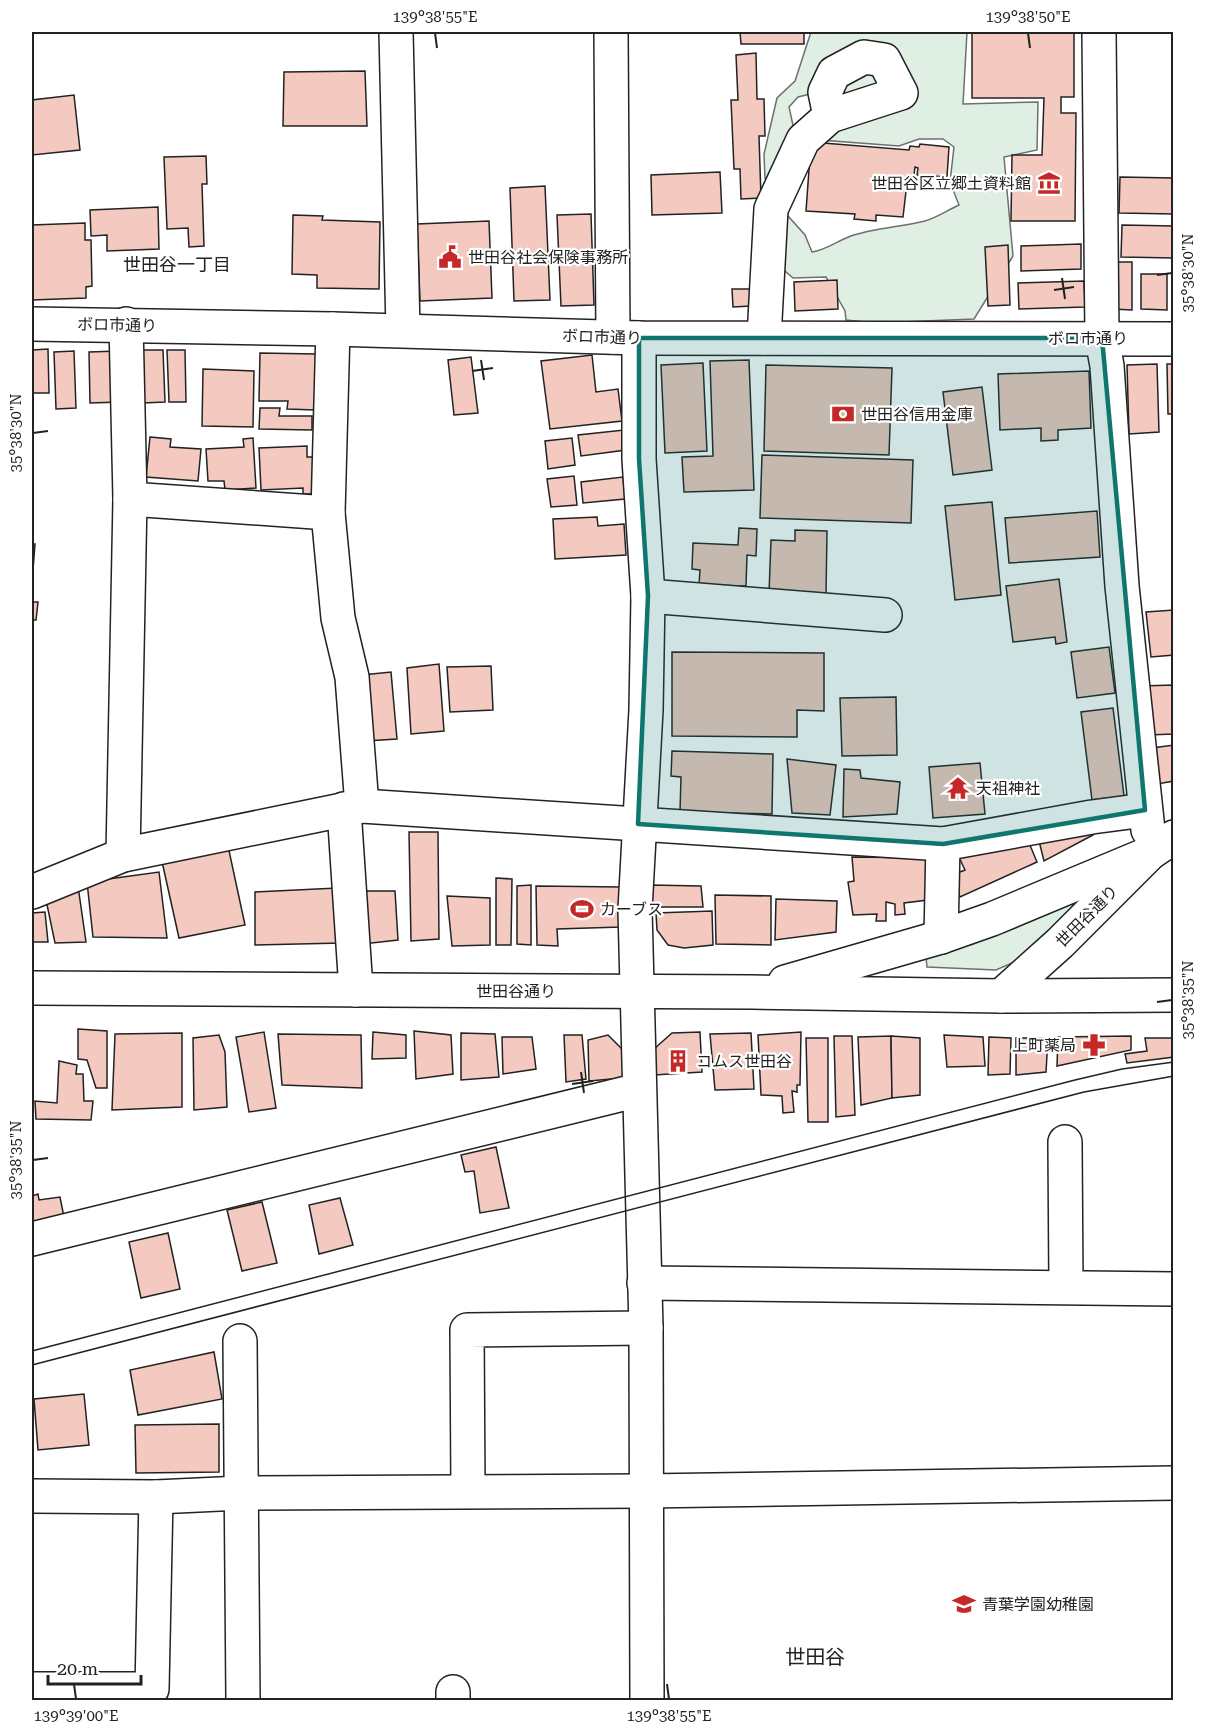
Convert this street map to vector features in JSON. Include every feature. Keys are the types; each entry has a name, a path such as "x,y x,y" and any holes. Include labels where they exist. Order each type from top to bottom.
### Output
{"street":[{"path":"396,32 403,330"},
{"path":"611,32 626,338 639,459 648,596 646,710 638,824 636,992 646,1328 647,1701"},
{"path":"751,992 941,937 992,919 1162,845 1145,810 1122,586 1107,366 1102,338 1099,32"},
{"path":"764,338 771,209 803,140 830,116"},
{"name":"ボロ市通り","path":"32,324 403,330 626,338 1173,339"},
{"path":"123,855 130,499 126,324"},
{"path":"333,329 328,513 338,618 352,677 356,990"},
{"path":"130,499 328,513"},
{"path":"648,596 885,615"},
{"path":"32,891 123,855 353,807 943,844 1092,817 1145,810"},
{"path":"941,937 943,844"},
{"name":"世田谷通り","path":"1001,996 1060,944 1162,845"},
{"name":"世田谷通り","path":"32,988 751,992 1001,996 1173,995"},
{"path":"32,1239 639,1090"},
{"path":"1065,1142 1066,1287"},
{"path":"644,1283 1173,1289"},
{"path":"468,1491 467,1330 646,1328"},
{"path":"240,1341 243,1701"},
{"path":"32,1496 156,1497 241,1493 645,1491 1173,1483"},
{"path":"32,1689 152,1689 156,1497"}],"highlighted area":[{"path":"639,338 1102,338 1145,810 943,844 638,824 648,596 639,459"}],"green space":[{"path":"811,32 967,32 963,104 1038,102 1037,150 1004,157 1013,256 974,319 875,323 846,320 845,311 826,277 793,278 778,265 777,221 788,216 805,235 812,252 860,233 925,221 959,205 950,182 954,147 943,139 919,139 899,146 820,140 840,102 833,87 889,55 810,94 798,97 789,107 796,139 771,191 765,178 764,154 777,98 795,81"},
{"path":"1066,901 1073,902 1071,914 1019,960 996,970 927,967 926,957 973,944"}],"building":[{"path":"740,32 804,32 804,44 741,44"},
{"path":"972,32 1074,32 1074,97 1061,97 1061,113 1076,113 1075,221 1011,221 1012,155 1042,155 1044,98 972,98"},
{"path":"756,53 757,99 764,99 765,136 759,136 761,198 741,199 740,169 734,169 731,100 738,100 736,55"},
{"path":"365,71 367,126 283,126 284,72"},
{"path":"74,95 80,150 32,155 32,100"},
{"path":"811,142 909,150 910,146 919,147 920,144 949,147 947,177 917,175 918,168 915,167 913,183 907,183 903,217 876,215 876,221 854,219 855,214 806,211"},
{"path":"206,156 207,184 202,184 204,246 189,247 188,228 167,229 164,157"},
{"path":"720,172 722,213 652,215 651,175"},
{"path":"1120,177 1174,178 1174,214 1119,213"},
{"path":"545,186 550,300 514,301 510,188"},
{"path":"158,207 159,249 107,251 107,235 91,236 90,210"},
{"path":"591,214 594,305 561,306 557,215"},
{"path":"293,215 323,216 322,220 380,222 379,289 317,288 317,275 292,274"},
{"path":"489,221 492,298 420,301 417,224"},
{"path":"85,223 85,240 91,240 92,286 86,287 86,298 32,300 32,225"},
{"path":"1122,225 1174,226 1174,258 1121,257"},
{"path":"1081,244 1081,269 1021,271 1021,246"},
{"path":"1008,245 1010,305 988,306 985,247"},
{"path":"1113,262 1132,262 1132,310 1112,309"},
{"path":"1141,274 1167,274 1167,310 1141,309"},
{"path":"837,280 838,309 795,311 794,282"},
{"path":"1084,281 1085,307 1019,309 1018,283"},
{"path":"732,289 750,289 751,306 733,307"},
{"path":"48,349 49,393 32,393 32,350"},
{"path":"141,350 163,350 165,402 143,403"},
{"path":"167,350 185,350 186,402 169,402"},
{"path":"74,351 76,408 56,409 54,352"},
{"path":"118,351 120,402 90,403 89,352"},
{"path":"260,353 316,354 315,410 287,409 288,401 259,401"},
{"path":"592,355 596,392 618,389 622,421 550,429 541,361"},
{"path":"471,357 478,413 454,415 448,360"},
{"path":"749,360 754,490 684,492 682,457 713,456 710,361"},
{"path":"703,363 707,451 665,453 661,365"},
{"path":"1157,364 1159,432 1129,434 1127,365"},
{"path":"1167,364 1174,364 1174,414 1168,414"},
{"path":"766,365 892,368 889,455 764,451"},
{"path":"203,369 254,371 253,427 202,426"},
{"path":"1089,371 1091,428 1058,430 1058,440 1041,441 1041,428 1000,430 998,374"},
{"path":"982,387 992,470 953,475 943,392"},
{"path":"260,408 280,408 279,416 312,416 312,430 259,429"},
{"path":"624,430 626,450 581,456 578,435"},
{"path":"150,437 171,439 170,447 201,449 198,481 146,477"},
{"path":"253,438 256,488 225,490 224,481 208,481 206,449 244,447 243,439"},
{"path":"572,438 575,465 548,469 545,441"},
{"path":"307,446 307,457 313,457 314,494 303,494 303,488 261,490 259,448"},
{"path":"762,455 913,460 911,523 760,518"},
{"path":"574,476 577,505 551,507 547,479"},
{"path":"623,477 625,499 583,503 581,482"},
{"path":"992,502 1001,595 955,600 945,506"},
{"path":"1097,511 1100,557 1009,563 1005,518"},
{"path":"597,517 598,526 624,524 626,555 555,559 553,519"},
{"path":"739,528 757,529 756,556 747,555 746,586 699,585 700,570 692,569 693,543 738,545"},
{"path":"795,530 827,531 826,595 769,593 771,540 795,541"},
{"path":"32,544 35,544 32,583"},
{"path":"1059,579 1067,642 1056,644 1055,637 1013,642 1006,586"},
{"path":"32,602 38,602 36,620 32,620"},
{"path":"1174,610 1174,655 1151,657 1146,612"},
{"path":"1109,647 1115,693 1077,698 1071,652"},
{"path":"672,652 824,653 824,711 797,710 797,737 672,736"},
{"path":"439,664 444,731 411,734 407,668"},
{"path":"491,666 493,710 450,712 447,667"},
{"path":"391,672 397,739 366,741 362,675"},
{"path":"1174,685 1174,734 1147,735 1141,686"},
{"path":"896,697 897,755 842,756 840,698"},
{"path":"1113,708 1124,796 1092,800 1081,712"},
{"path":"1174,745 1174,781 1157,784 1152,748"},
{"path":"672,751 773,754 772,814 680,812 681,777 671,776"},
{"path":"787,759 836,765 830,815 792,813"},
{"path":"980,763 985,814 933,818 929,767"},
{"path":"844,769 860,770 861,778 900,782 897,814 843,817"},
{"path":"1092,828 1093,835 1044,861 1038,837"},
{"path":"409,832 438,832 439,939 411,941"},
{"path":"1027,838 1037,862 960,897 952,875 965,870 958,855"},
{"path":"228,846 245,925 179,938 161,857"},
{"path":"852,857 927,858 928,900 904,903 905,914 895,915 895,904 886,902 886,921 876,921 877,914 853,915 848,882 854,881"},
{"path":"159,872 167,938 93,937 87,882"},
{"path":"496,878 512,879 511,945 496,945"},
{"path":"531,885 531,945 517,944 517,886"},
{"path":"650,885 701,886 703,907 651,907"},
{"path":"78,886 86,942 55,943 46,900"},
{"path":"536,886 622,887 621,927 557,929 558,946 537,945"},
{"path":"337,888 342,943 255,945 255,892"},
{"path":"358,891 395,891 398,940 363,944"},
{"path":"715,895 771,896 771,945 716,944"},
{"path":"447,896 490,898 490,945 452,946"},
{"path":"776,899 837,901 836,932 775,940"},
{"path":"712,911 713,945 684,948 668,945 657,930 656,913"},
{"path":"45,912 48,942 32,942 32,913"},
{"path":"78,1029 107,1031 107,1088 96,1088 87,1060 78,1059"},
{"path":"414,1031 451,1035 453,1074 416,1079"},
{"path":"264,1032 276,1108 249,1112 236,1037"},
{"path":"373,1032 406,1035 406,1058 372,1059"},
{"name":"コムス世田谷","path":"700,1032 702,1072 654,1075 654,1049 672,1033"},
{"path":"801,1032 800,1085 797,1085 797,1092 792,1091 794,1112 783,1113 782,1096 761,1095 758,1035"},
{"path":"182,1033 182,1107 112,1110 115,1034"},
{"path":"461,1033 495,1034 499,1077 461,1080"},
{"path":"751,1033 754,1089 715,1090 710,1034"},
{"path":"278,1034 361,1035 362,1088 282,1085"},
{"path":"219,1035 225,1052 227,1107 194,1110 193,1038"},
{"path":"564,1035 582,1035 586,1079 566,1082"},
{"path":"608,1035 623,1050 623,1078 589,1081 588,1040"},
{"path":"944,1035 983,1037 985,1066 947,1067"},
{"path":"834,1036 852,1036 855,1115 836,1117"},
{"path":"891,1036 892,1098 861,1105 858,1037"},
{"path":"891,1036 920,1038 920,1095 892,1098"},
{"path":"1131,1036 1131,1050 1057,1066 1058,1037"},
{"path":"502,1037 532,1037 536,1069 503,1074"},
{"path":"989,1037 1011,1038 1010,1074 988,1075"},
{"path":"806,1038 828,1038 828,1122 808,1122"},
{"path":"1016,1038 1048,1038 1046,1072 1016,1075"},
{"path":"1145,1038 1174,1038 1174,1057 1127,1063 1125,1054 1147,1051"},
{"path":"59,1061 77,1065 76,1074 83,1074 84,1101 93,1101 91,1120 36,1119 35,1101 57,1103"},
{"path":"496,1147 509,1208 480,1213 474,1171 465,1172 461,1155"},
{"path":"38,1194 39,1200 60,1197 65,1222 32,1229 32,1196"},
{"path":"340,1198 353,1245 319,1254 309,1205"},
{"path":"262,1202 277,1263 242,1271 227,1210"},
{"path":"168,1233 180,1289 141,1298 129,1242"},
{"path":"214,1352 222,1399 138,1415 130,1370"},
{"path":"84,1394 89,1445 38,1450 34,1399"},
{"path":"219,1424 219,1472 136,1473 135,1425"}],"tram line":[{"path":"32,1351 1075,1080 1122,1069 1174,1062"},
{"path":"32,1365 1084,1092 1174,1076"}],"place":[{"name":"世田谷区立郷土資料館","path":"1049,183"},
{"name":"世田谷社会保険事務所","path":"450,257"},
{"name":"世田谷信用金庫","path":"843,414"},
{"name":"天祖神社","path":"958,788"},
{"name":"カーブス","path":"582,909"},
{"name":"上町薬局","path":"1094,1045"},
{"name":"コムス世田谷","path":"678,1061"},
{"name":"青葉学園幼稚園","path":"964,1604"}],"district":[{"name":"世田谷一丁目","path":"177,264"},
{"name":"世田谷","path":"815,1657"}]}
